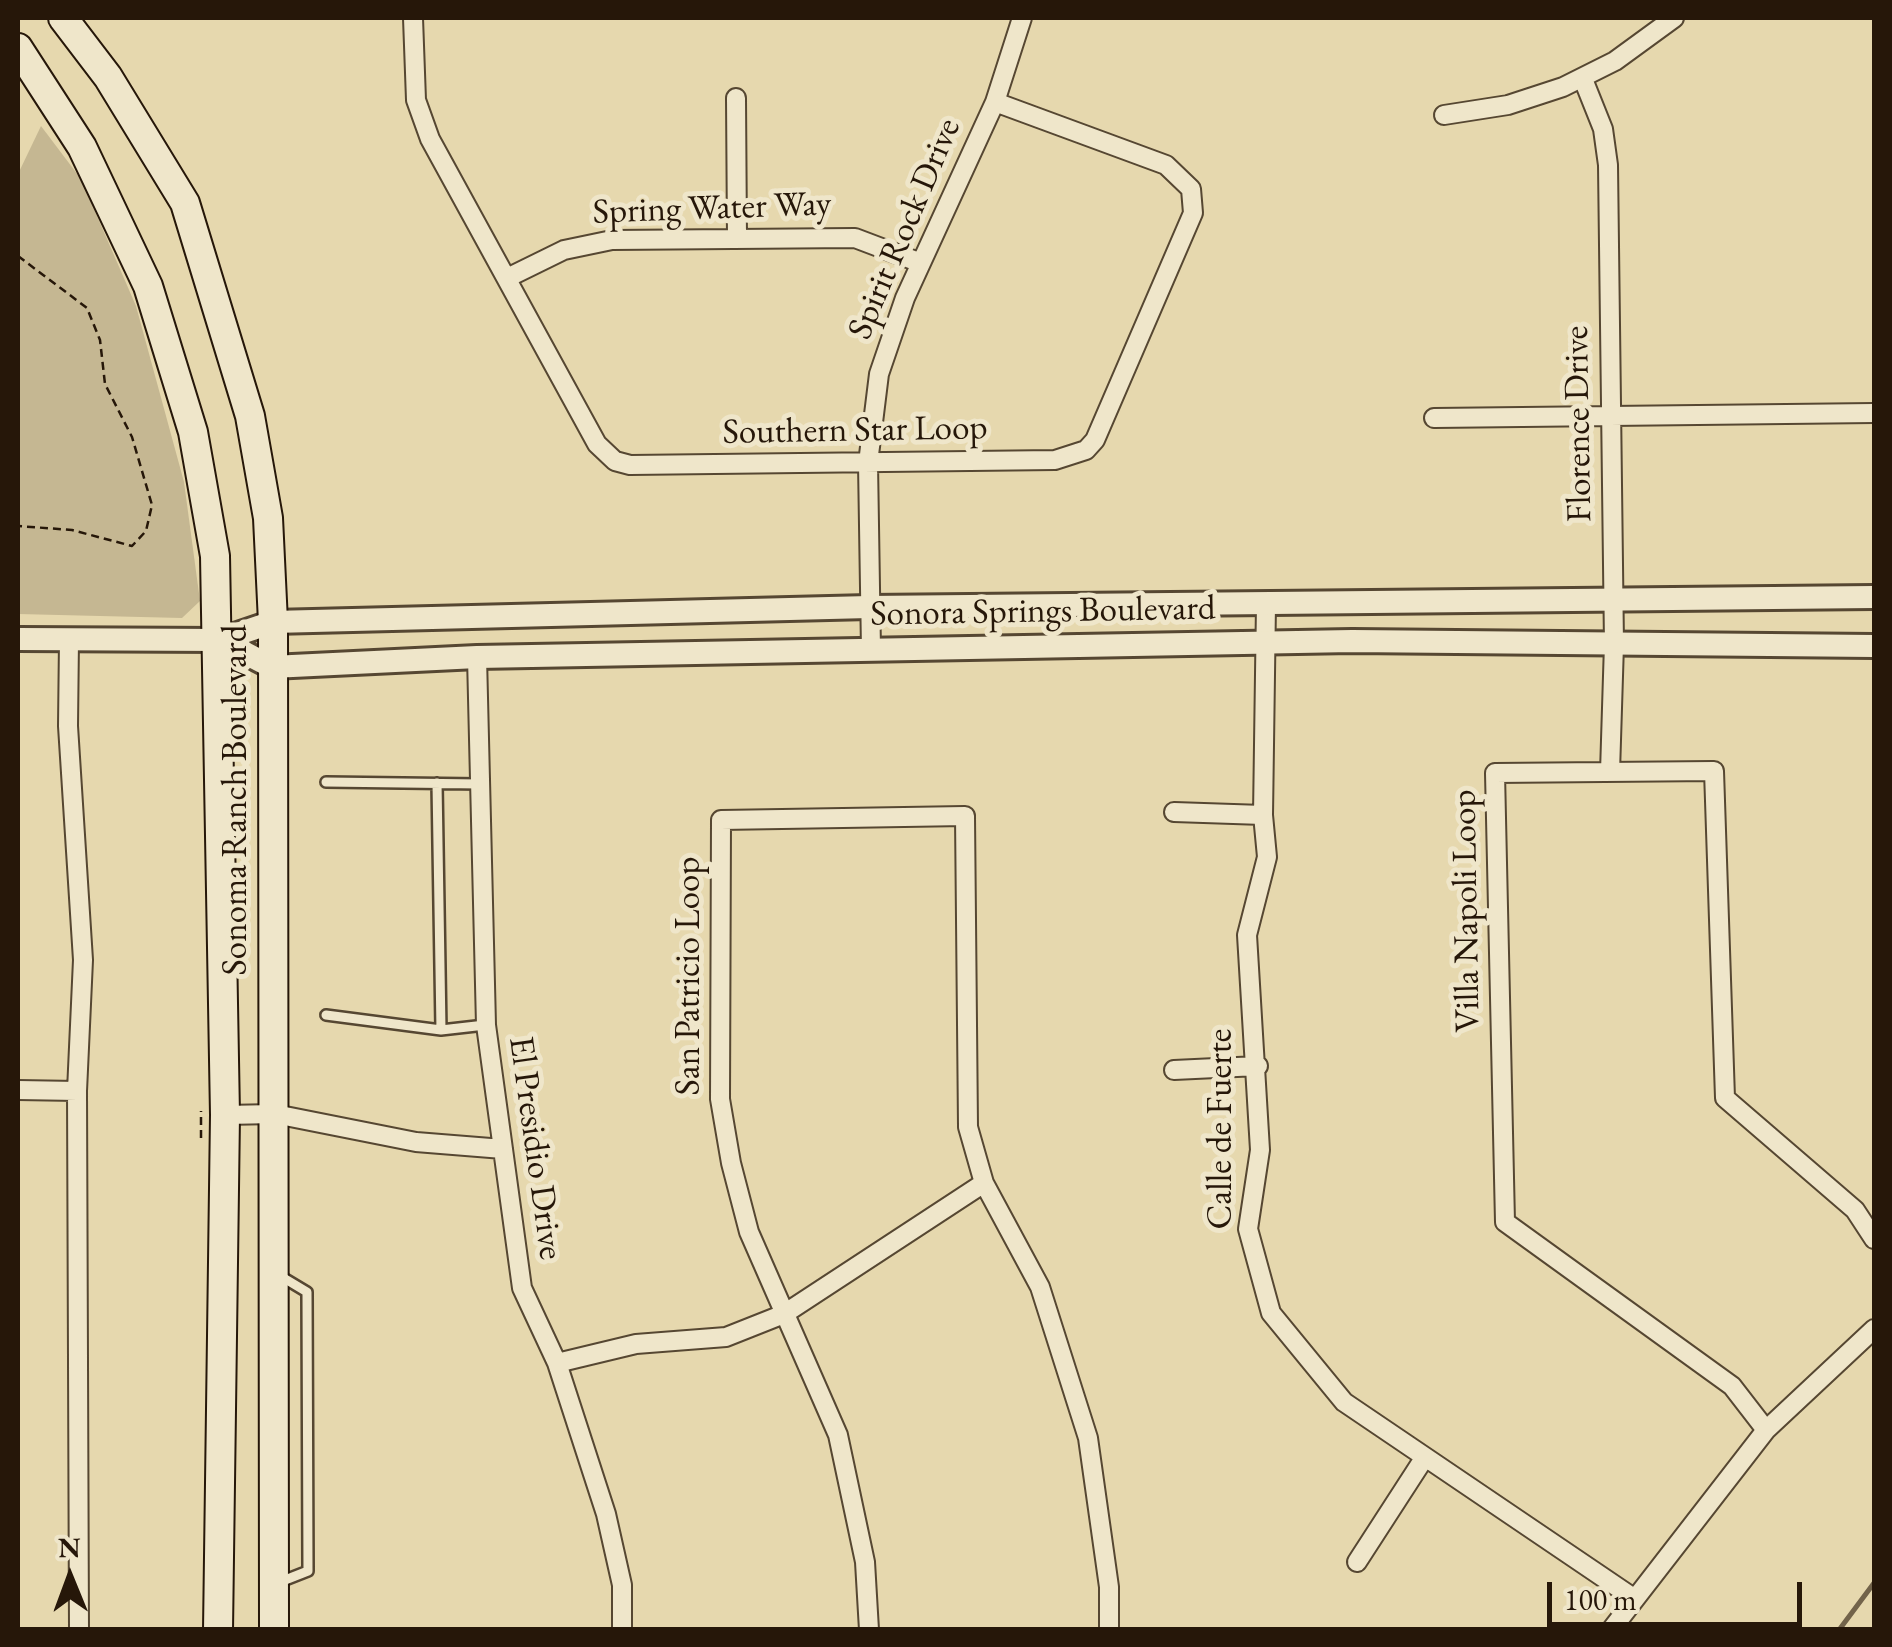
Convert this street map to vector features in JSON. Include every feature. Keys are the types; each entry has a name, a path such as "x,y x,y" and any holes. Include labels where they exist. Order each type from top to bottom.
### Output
{"main road":[{"name":"Sonoma Ranch Boulevard","path":"63,18 108,77 184,204 250,416 268,518 273,622 277,1582 274,1630"},
{"name":"Sonoma Ranch Boulevard","path":"18,48 97,175 158,315 186,404 208,507 220,640 224,1115 218,1630"}],"street":[{"name":"Southern Star Loop","path":"414,18 420,114 597,444 615,461 639,466 1055,460 1080,455 1095,440 1193,213 1191,189 1174,169 995,102"},
{"name":"Spirit Rock Drive","path":"872,650 868,464 872,408 884,357 921,263 995,102 1022,18"},
{"path":"1444,115 1508,105 1583,79 1630,52 1674,18"},
{"name":"Florence Drive","path":"1583,79 1608,153 1614,600 1610,772"},
{"path":"736,98 737,238"},
{"name":"Spring Water Way","path":"507,278 564,250 596,241 855,238 921,263"},
{"path":"1434,418 1874,413"},
{"name":"Sonora Springs Boulevard","path":"18,639 220,640 273,622 869,607 1874,597"},
{"name":"Calle de Fuerte","path":"1266,604 1263,815 1267,857 1247,936 1258,1066 1260,1150 1248,1229 1271,1312 1344,1402 1423,1460 1632,1597"},
{"path":"69,640 68,726 83,960 78,1091 79,1630"},
{"name":"Sonora Springs Boulevard","path":"220,640 272,666 477,657 1266,642 1874,646"},
{"name":"El Presidio Drive","path":"477,657 486,1025 522,1288 557,1363 606,1514 622,1586 622,1630"},
{"name":"Villa Napoli Loop","path":"1766,1430 1732,1386 1506,1222 1495,773 1714,770 1725,1098 1855,1210 1874,1239"},
{"path":"1174,812 1263,815"},
{"name":"San Patricio Loop","path":"784,1314 748,1232 720,1099 721,820 964,816 968,1127 984,1183"},
{"path":"1174,1070 1258,1066"},
{"path":"18,1090 78,1091"},
{"path":"224,1115 275,1114 416,1142 502,1149"},
{"path":"557,1363 636,1344 726,1337 784,1314 984,1183 1040,1287 1088,1438 1109,1588 1109,1630"},
{"path":"784,1314 838,1434 865,1562 868,1630"},
{"path":"1611,1630 1632,1597 1766,1430 1874,1329"},
{"path":"1357,1562 1423,1460"}],"lane":[{"path":"326,782 480,784"},
{"path":"437,783 441,1030"},
{"path":"326,1015 441,1030 486,1025"}],"path":[{"path":"18,256 87,308 100,340 104,384 132,438 152,504 146,531 132,546 72,530 18,526"},
{"path":"200,1149 201,1095"}],"shaded area":[{"path":"41,126 81,179 136,306 184,482 200,601 182,618 18,614 18,174"}],"waterway":[{"path":"1839,1630 1874,1583"}]}
